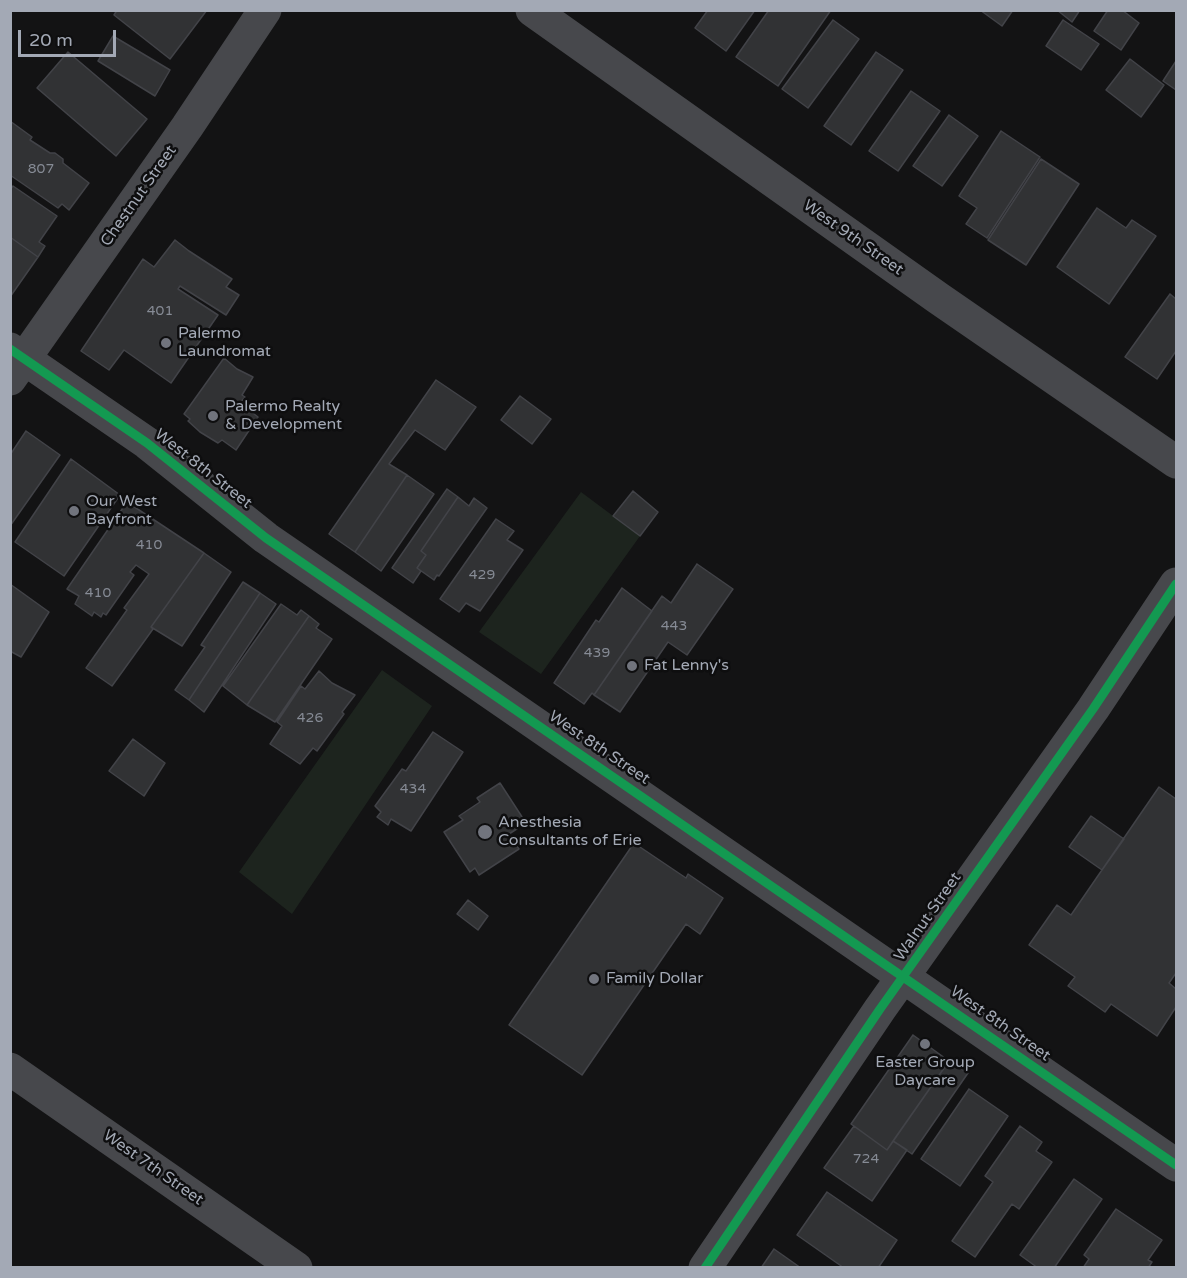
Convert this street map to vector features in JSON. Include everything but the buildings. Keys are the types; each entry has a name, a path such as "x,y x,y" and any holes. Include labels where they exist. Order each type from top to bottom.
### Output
{"street":[{"name":"Chestnut Street","path":"15,363 187,127 265,10"},
{"name":"West 9th Street","path":"532,10 938,298 1176,462"},
{"name":"West 8th Street","path":"15,363 147,443 289,554 1176,1165"},
{"name":"Walnut Street","path":"705,1268 880,1009 905,977 1093,709 1176,584"},
{"name":"West 7th Street","path":"10,1069 296,1268"}],"shaded area":[{"path":"581,492 640,536 541,674 479,632"},
{"path":"382,670 432,706 292,914 239,872"}],"cycle path":[{"path":"10,349 147,443 266,538 1176,1165"},
{"path":"705,1268 880,1009 1093,709 1176,584"}],"place":[{"name":"Palermo Laundromat","path":"166,343"},
{"name":"Palermo Realty & Development","path":"213,416"},
{"name":"Our West Bayfront","path":"74,511"},
{"name":"Fat Lenny's","path":"632,666"},
{"name":"Anesthesia Consultants of Erie","path":"485,832"},
{"name":"Family Dollar","path":"594,979"},
{"name":"Easter Group Daycare","path":"925,1044"}]}
